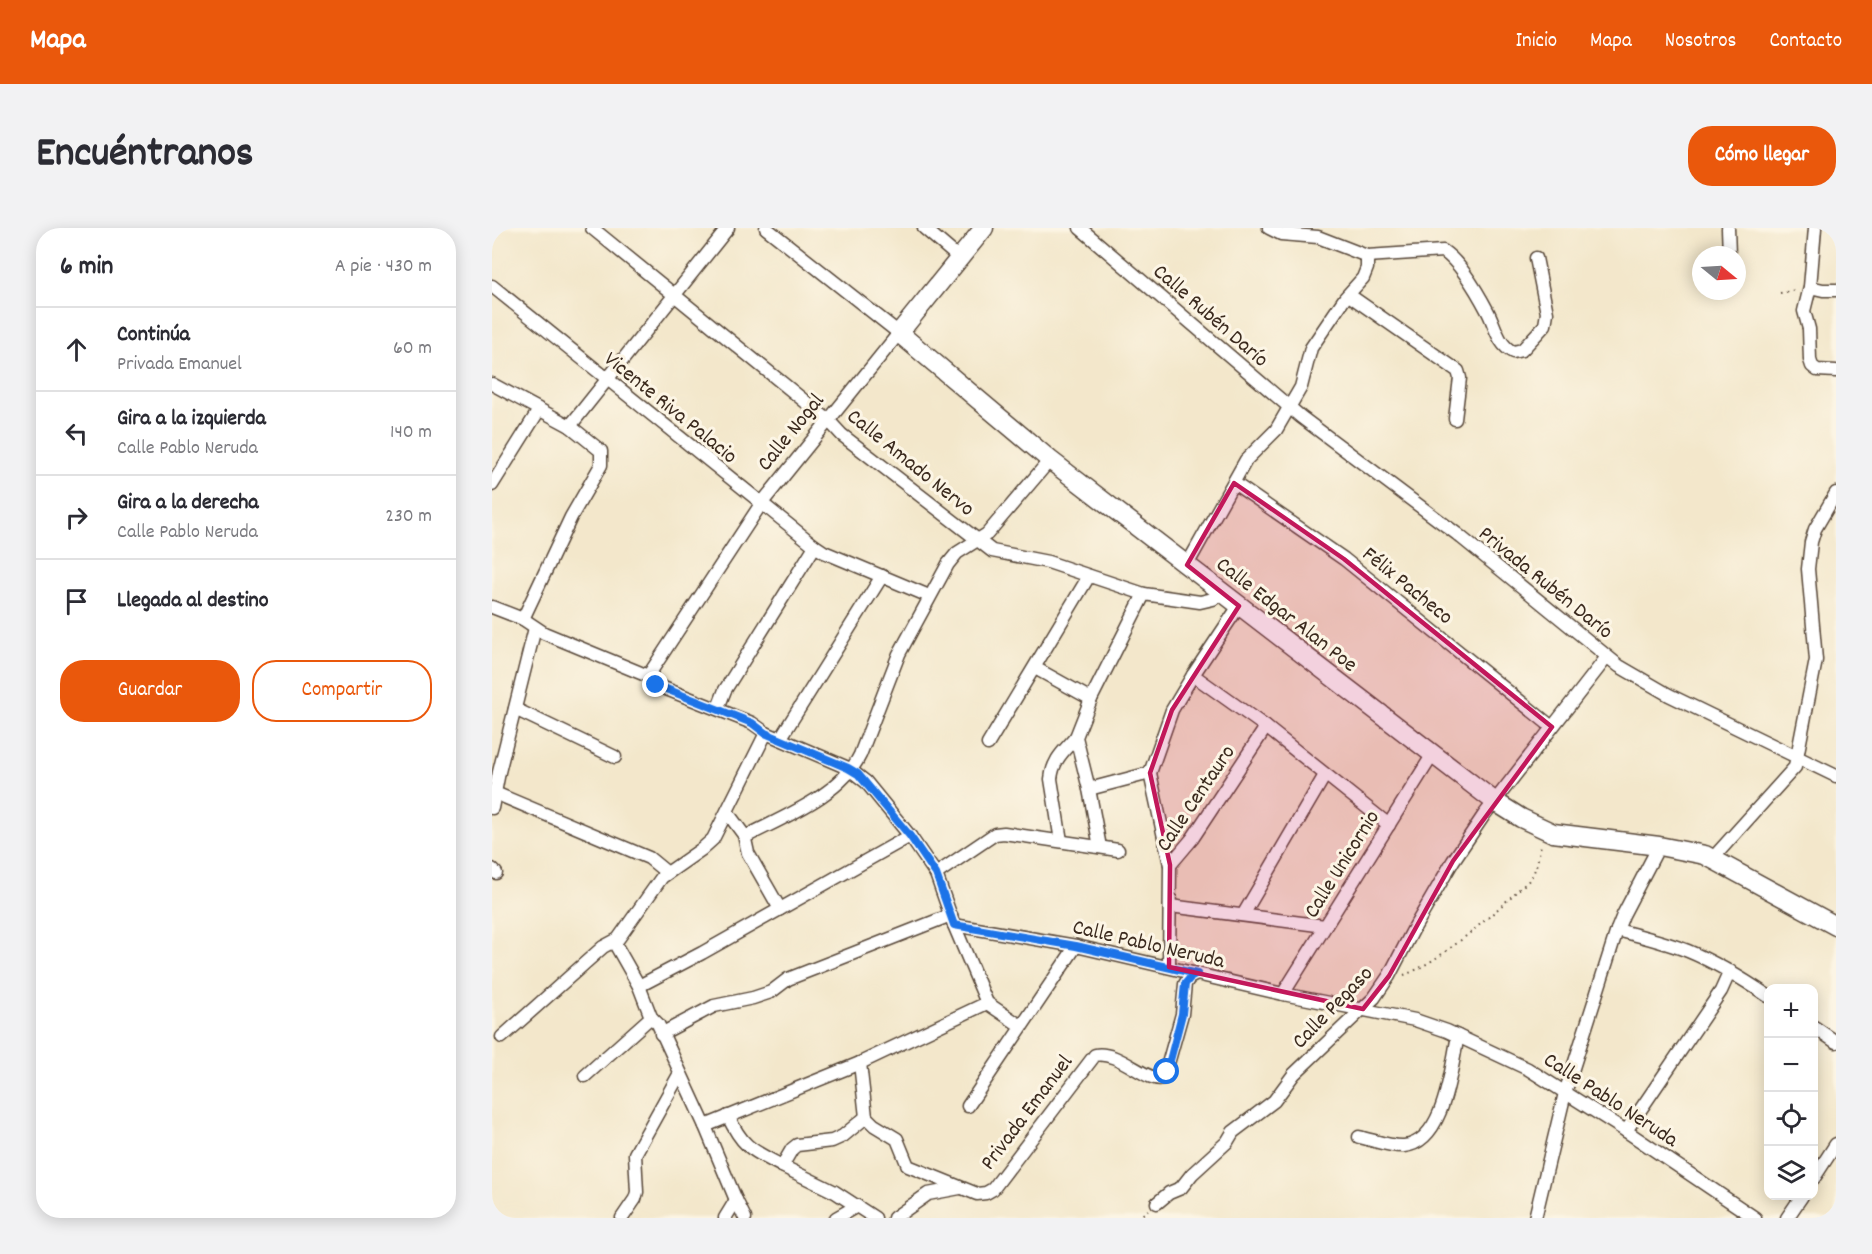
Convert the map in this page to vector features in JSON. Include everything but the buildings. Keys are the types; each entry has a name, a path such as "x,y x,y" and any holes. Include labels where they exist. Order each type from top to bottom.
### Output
{"street":[{"name":"Calle Amado Nervo","path":"592,228 829,421 842,435 992,551 1048,562 1144,594 1200,602 1213,599 1222,593"},
{"path":"570,426 728,228"},
{"name":"Calle Edgar Alan Poe","path":"766,228 898,333 1050,460 1494,801 1545,830 1563,835 1659,846 1696,852 1713,858 1836,926"},
{"path":"924,228 960,258"},
{"name":"Calle Nogal","path":"648,676 761,504 984,228"},
{"name":"Calle Rubén Darío","path":"1080,228 1289,408"},
{"path":"1269,228 1281,234 1318,237 1367,256 1437,250 1446,252 1480,297 1502,343 1509,350 1518,352 1526,347 1546,322 1536,258"},
{"path":"1728,228 1729,246"},
{"path":"1815,228 1810,287 1804,310 1809,329 1810,360 1821,372 1836,371"},
{"path":"1187,565 1250,455 1276,430 1303,384 1311,348 1366,273 1367,256"},
{"name":"Vicente Riva Palacio","path":"492,286 815,546 824,552 929,596"},
{"path":"1810,287 1836,290"},
{"path":"1349,295 1458,371 1460,378 1455,419"},
{"path":"492,384 570,426 601,452 601,465 570,517 523,619"},
{"name":"Privada Rubén Darío","path":"1289,408 1457,534 1606,657 1669,696 1798,758"},
{"path":"492,485 539,410"},
{"path":"745,837 832,790 852,770 899,654 929,596 952,559 987,534 1050,460"},
{"name":"Félix Pacheco","path":"1234,483 1344,559 1552,727"},
{"path":"1713,858 1790,774 1798,758 1816,660 1808,569 1811,542 1815,529 1836,493"},
{"path":"718,708 725,690 815,546"},
{"path":"780,739 882,576"},
{"path":"988,744 1089,576"},
{"path":"1061,842 1051,779 1053,764 1076,737 1091,699 1144,594"},
{"path":"1170,865 1150,772 1172,710 1239,606"},
{"path":"492,607 523,619 543,633 648,676 656,685 718,708 752,723 765,733 852,770 866,782 910,836 936,874 952,920 987,1003 1021,1026"},
{"path":"492,808 535,628"},
{"name":"Calle Pegaso","path":"1157,1203 1169,1193 1181,1188 1192,1174 1227,1142 1233,1132 1274,1101 1294,1074 1374,998 1389,976 1448,871 1494,801 1606,657"},
{"path":"1035,668 1091,699"},
{"path":"1193,675 1266,727 1389,825"},
{"path":"515,709 615,758"},
{"name":"Calle Centauro","path":"1169,967 1170,865 1192,839 1266,727"},
{"path":"502,1037 603,947 614,942 666,872 708,844 717,833 765,733"},
{"path":"1076,737 1100,848"},
{"name":"Calle Unicornio","path":"1283,994 1433,754"},
{"path":"1798,758 1836,776"},
{"path":"1089,789 1150,772"},
{"path":"1244,915 1325,775"},
{"path":"495,793 649,858 666,872"},
{"path":"727,812 745,837 748,853 780,909"},
{"path":"936,874 995,834 1004,833 1118,850"},
{"path":"639,986 910,836"},
{"path":"1535,1218 1565,1093 1617,930 1659,846"},
{"path":"1170,906 1325,926"},
{"path":"661,1034 714,1006 771,992 788,979 952,920"},
{"name":"Calle Pablo Neruda","path":"952,920 1283,994 1415,1020 1458,1036 1528,1069 1626,1131 1755,1218"},
{"path":"1617,930 1686,950 1730,971 1764,993"},
{"path":"614,942 639,986 651,1017 658,1024 745,1218"},
{"path":"968,1106 1076,946"},
{"path":"1626,1131 1721,991 1730,971"},
{"name":"Privada Emanuel","path":"866,1117 874,1125 897,1139 906,1161 913,1168 977,1194 986,1193 993,1189 1095,1055 1104,1055 1118,1060 1155,1079 1164,1078 1182,1014 1185,984 1197,974"},
{"path":"705,1126 860,1063 987,1003"},
{"path":"585,1076 651,1017"},
{"path":"1818,1030 1836,1042"},
{"path":"1359,1137 1403,1146 1417,1142 1426,1135 1436,1121 1443,1103 1458,1036"},
{"path":"782,1166 797,1145 832,1141 843,1136 866,1117 860,1063"},
{"path":"622,1218 637,1192 635,1154 680,1073"},
{"path":"728,1116 747,1147 835,1192 874,1218"},
{"path":"1818,1172 1836,1146"},
{"path":"894,1218 928,1194 961,1188"},
{"path":"725,1218 736,1200"},
{"path":"1787,1218 1799,1200"},
{"path":"836,1218 857,1206"}],"path":[{"path":"1780,293 1810,287"},
{"path":"1389,976 1404,975 1421,967 1497,911 1532,876 1545,830"}],"highlighted area":[{"path":"1234,483 1344,559 1552,727 1453,861 1389,976 1363,1009 1169,967 1170,865 1150,773 1172,710 1239,606 1187,565"}],"route":[{"path":"656,685 718,708 752,723 765,733 858,774 910,836 936,874 954,925 1076,946 1197,974 1185,984 1182,1014 1167,1072"}]}
